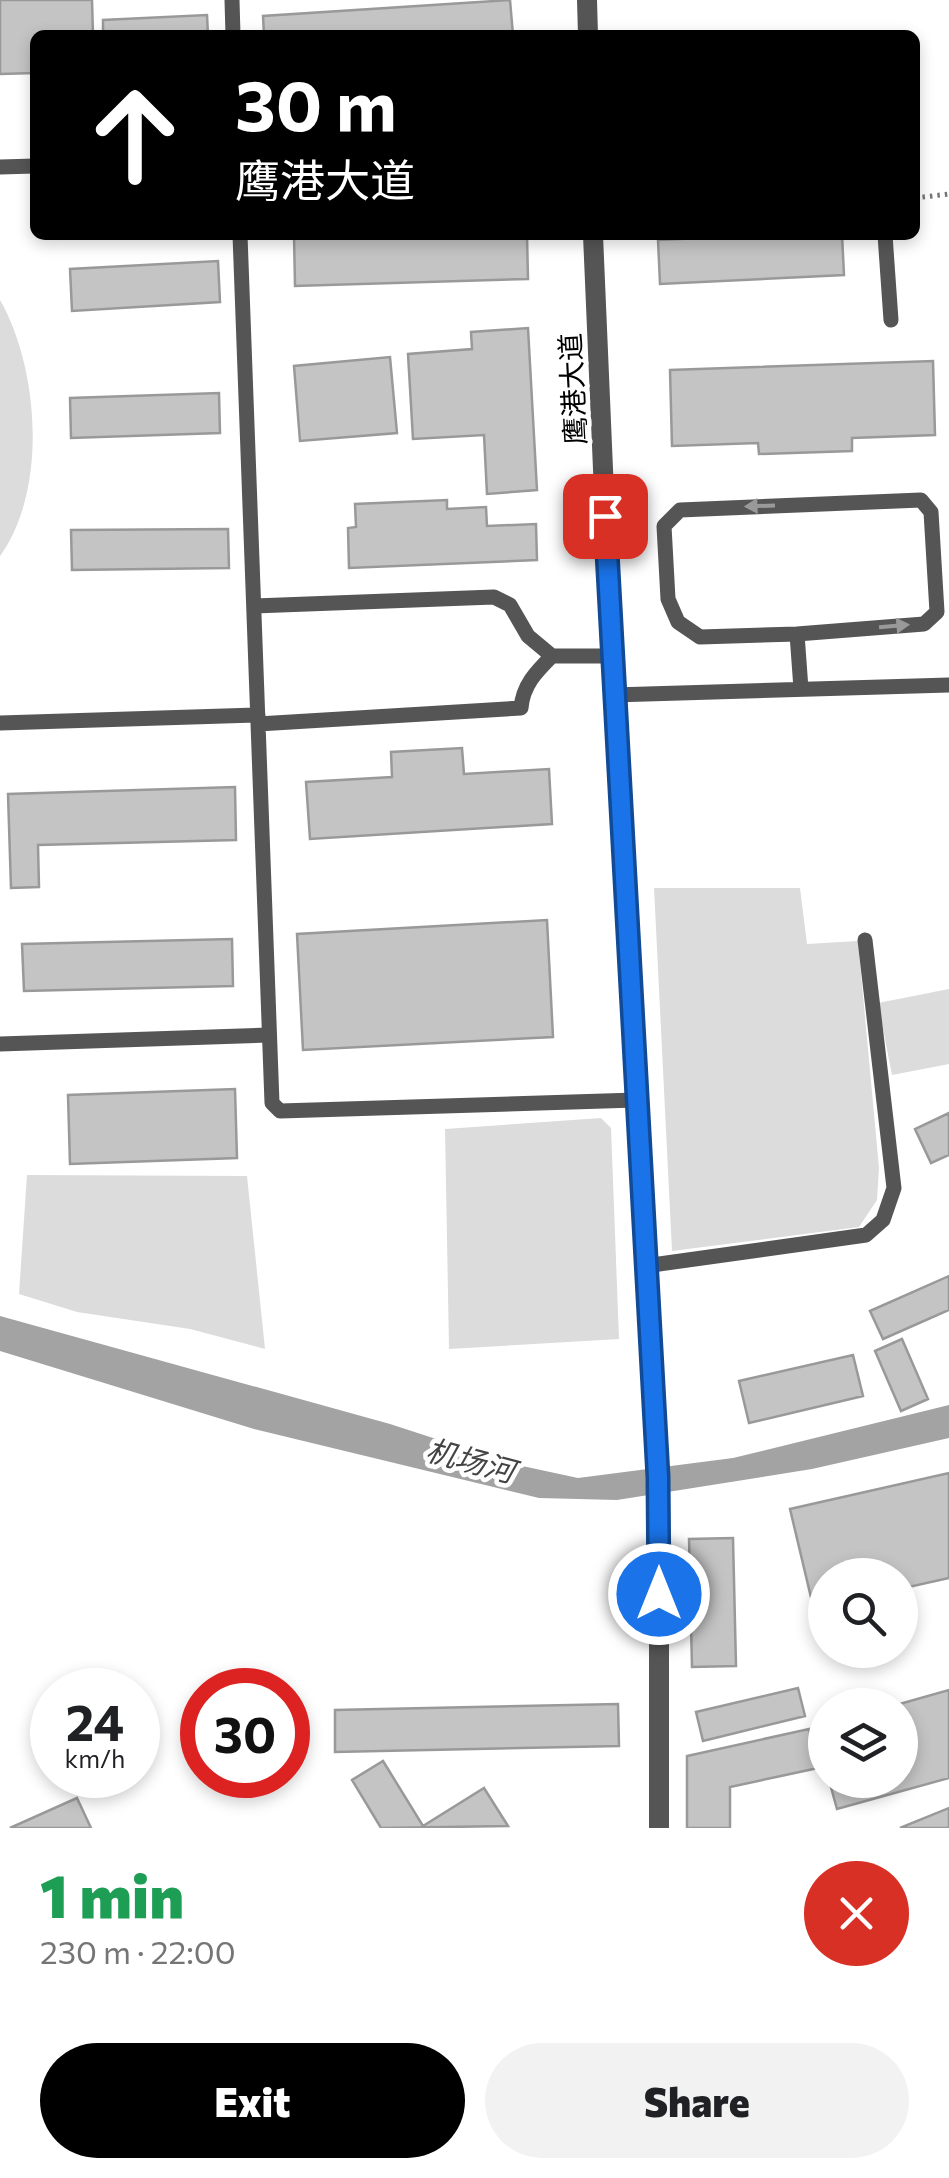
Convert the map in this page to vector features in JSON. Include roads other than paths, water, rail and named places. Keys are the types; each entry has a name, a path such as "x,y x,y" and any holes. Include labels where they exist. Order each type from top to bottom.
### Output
{"street":[{"path":"588,0 588,30"},
{"name":"鹰港大道","path":"593,240 611,656 656,1438 659,1828"}],"lane":[{"path":"232,0 233,30"},
{"path":"0,167 30,166"},
{"path":"240,240 272,1103 280,1111 636,1100"},
{"path":"885,240 890,320"},
{"path":"921,500 931,512 937,612 924,624 797,634 700,637 678,622 668,599 664,526 680,510 921,500"},
{"path":"254,606 494,596 510,605 528,636 552,656 611,656"},
{"path":"797,634 800,689"},
{"path":"0,723 258,719 522,708 522,695 531,677 552,656"},
{"path":"614,695 949,684"},
{"path":"646,1266 866,1236 883,1220 894,1188 866,940"},
{"path":"0,1044 269,1034"}],"water":[{"name":"机场河","path":"0,1316 390,1424 513,1464 578,1478 733,1458 949,1405 949,1438 812,1469 617,1500 539,1498 254,1429 0,1351"}]}
